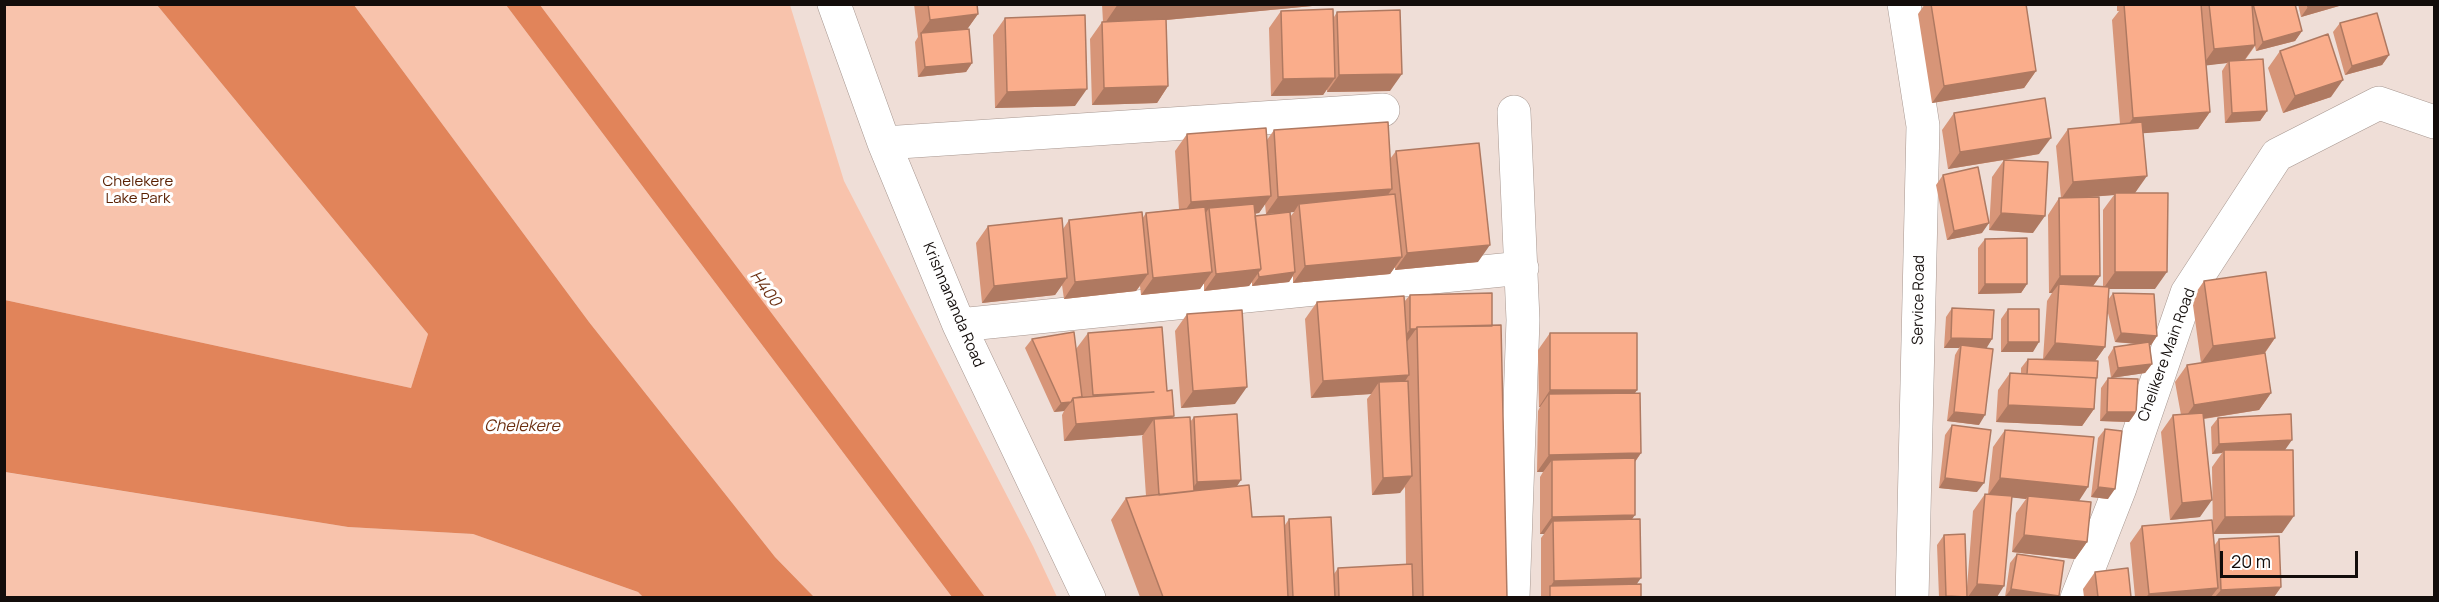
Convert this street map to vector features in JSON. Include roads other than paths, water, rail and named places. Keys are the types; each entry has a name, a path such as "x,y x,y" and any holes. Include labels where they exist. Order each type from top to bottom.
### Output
{"street":[{"name":"Krishnananda Road","path":"834,4 884,143 959,325 1089,597"},
{"name":"Service Road","path":"1904,4 1923,126 1912,597"},
{"name":"Chelikere Main Road","path":"2077,597 2120,488 2187,293 2277,155 2379,103 2434,122"},
{"path":"884,143 1383,110"},
{"path":"1513,597 1523,320 1514,112"},
{"path":"959,325 1522,268"}],"water":[{"name":"Chelekere","path":"157,5 354,5 589,322 775,557 814,597 643,597 638,592 473,534 348,527 5,472 5,300 411,388 428,334"},
{"path":"506,5 540,5 985,597 952,597"}],"park label":[{"name":"Chelekere Lake Park","path":"138,190"}],"water label":[{"name":"H400","path":"765,289"}]}
